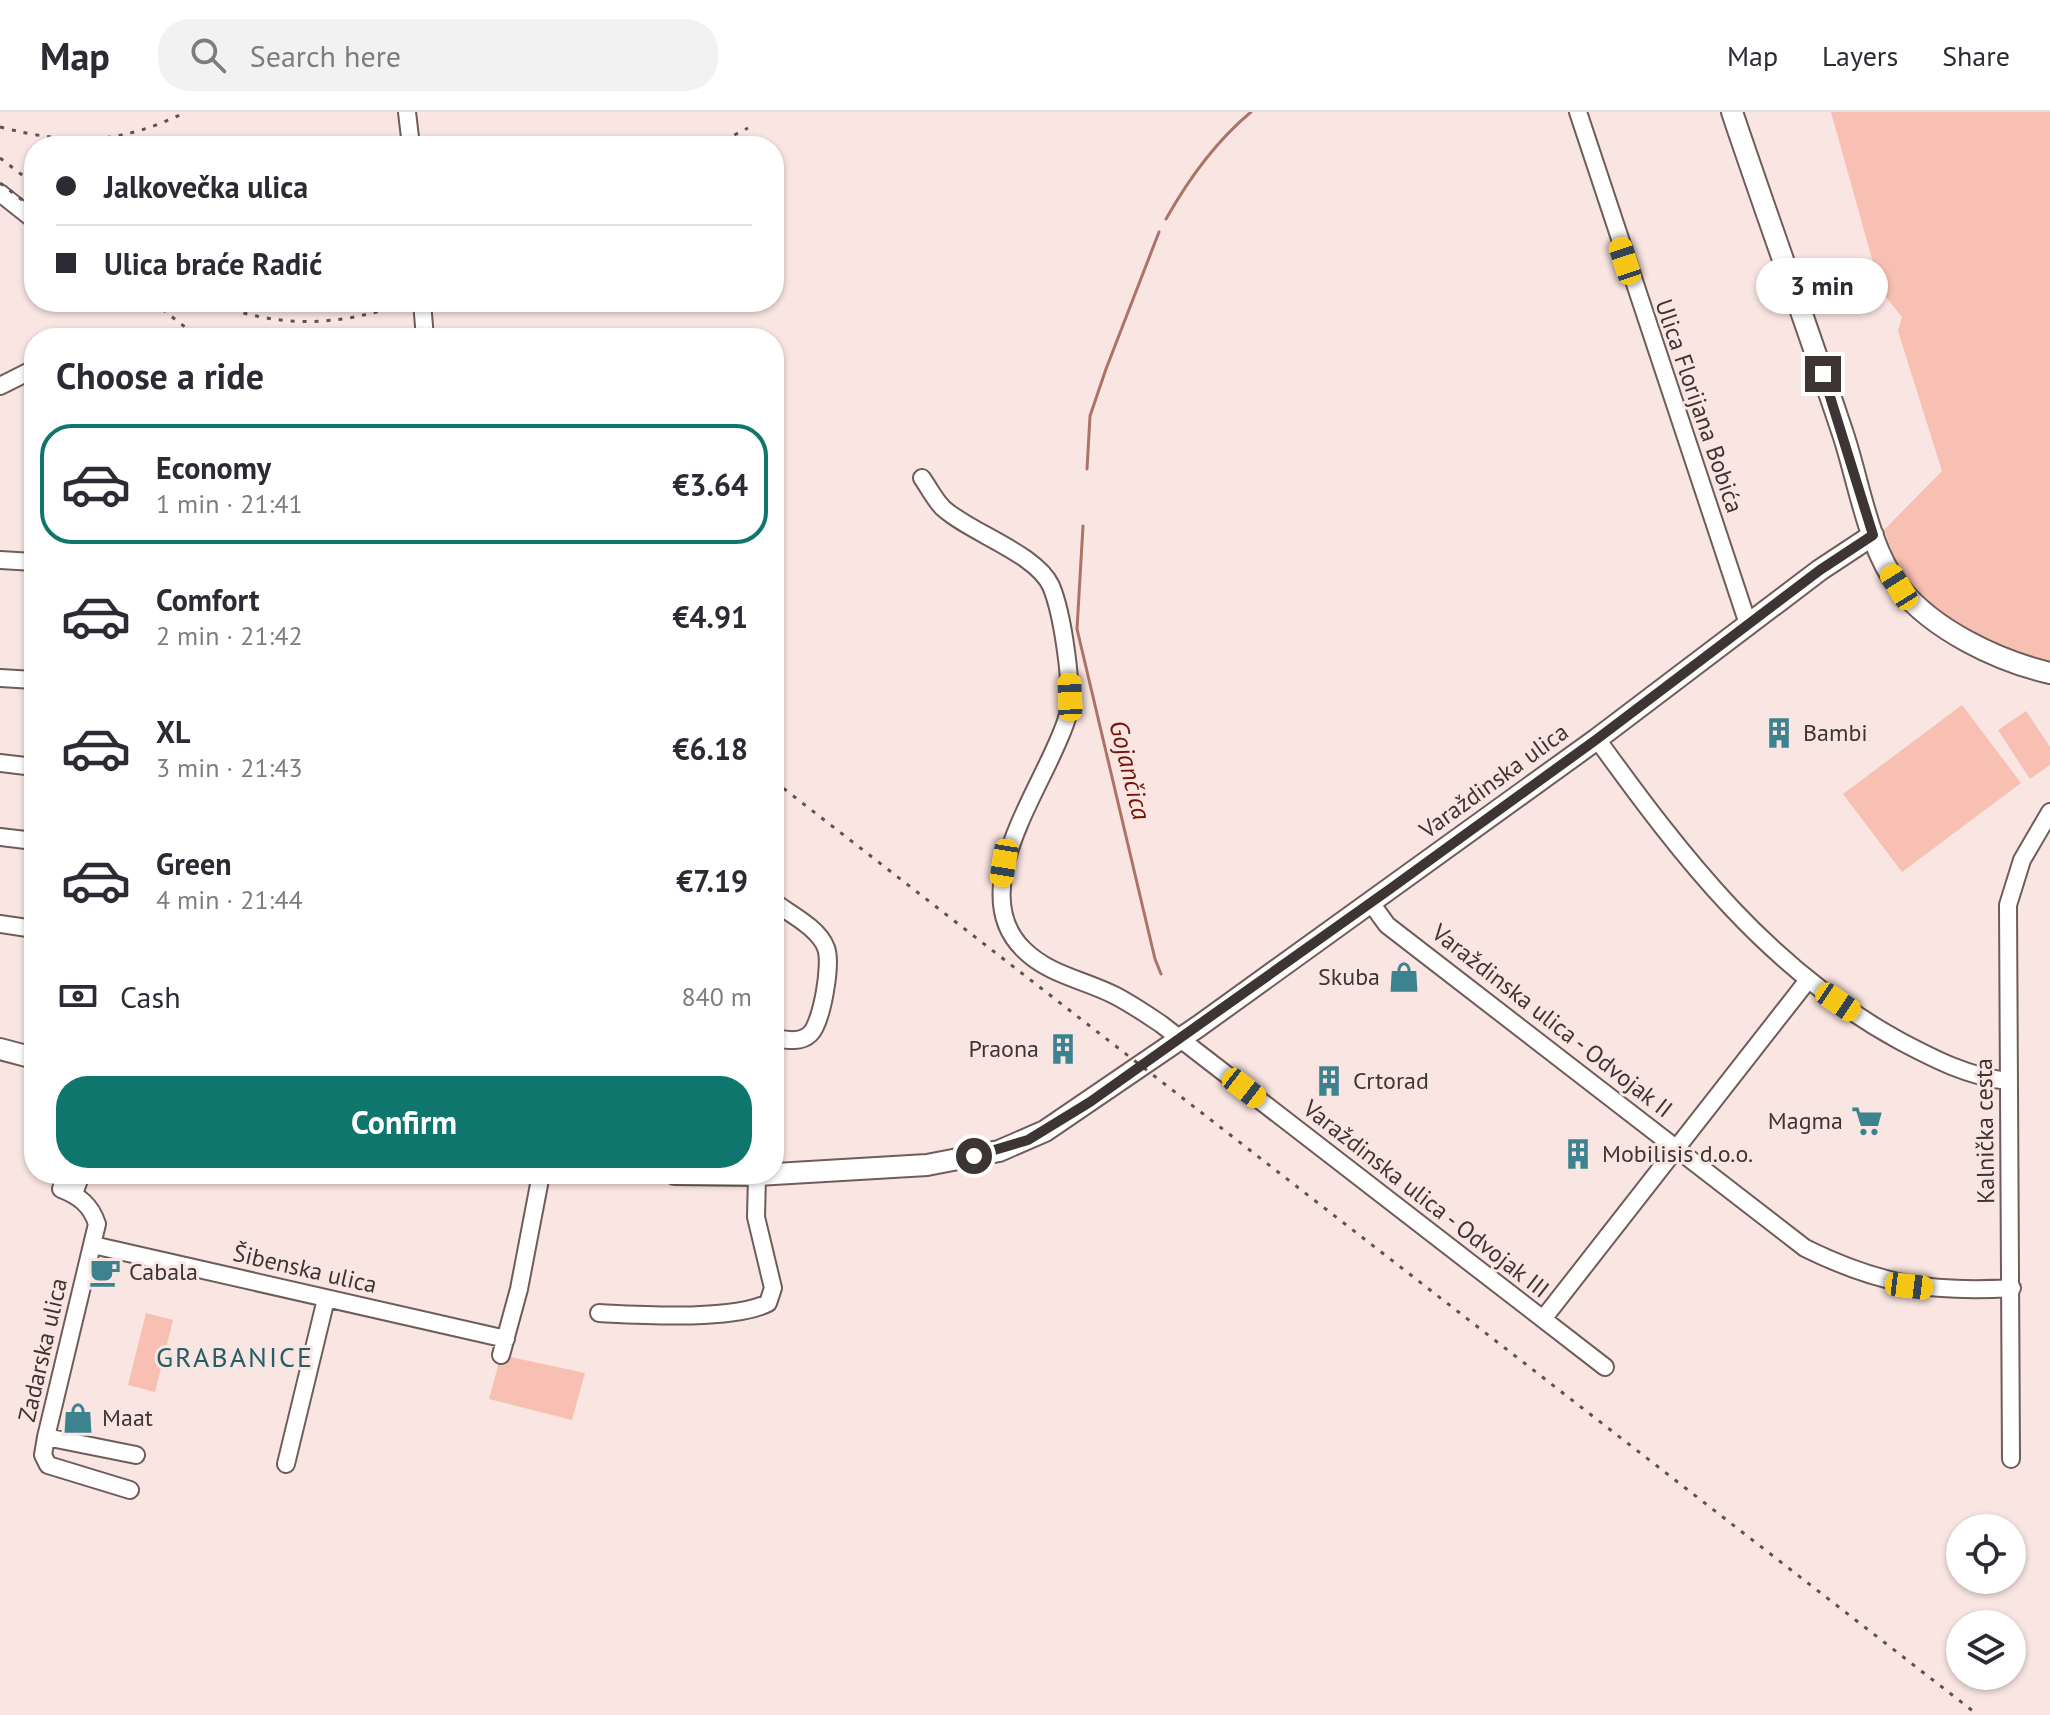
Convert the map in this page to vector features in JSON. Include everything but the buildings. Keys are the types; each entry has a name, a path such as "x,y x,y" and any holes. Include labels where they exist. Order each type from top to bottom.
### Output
{"main road":[{"path":"1732,112 1823,374 1873,535 1899,587 1930,615 1988,652 2050,673"},
{"name":"Varaždinska ulica","path":"784,1174 900,1168 952,1161 999,1151 1054,1126 1371,903 1873,535"},
{"path":"0,1049 24,1055"}],"street":[{"name":"Ulica Florijana Bobića","path":"1578,112 1748,624"},
{"path":"411,136 412,114"},
{"path":"0,193 24,212"},
{"path":"0,386 24,374"},
{"name":"Varaždinska ulica - Odvojak III","path":"922,478 944,508 1045,576 1055,601 1062,634 1070,676 1068,717 1004,863 999,897 1007,924 1020,947 1056,974 1115,995 1161,1024 1605,1367"},
{"path":"0,560 24,561"},
{"path":"0,678 24,679"},
{"path":"1597,739 1656,819 1723,901 1762,941 1808,980 1875,1028 1926,1055 1979,1076 2008,1081"},
{"path":"0,763 24,766"},
{"name":"Kalnička cesta","path":"2011,1459 2008,905 2022,860 2050,812"},
{"path":"0,837 24,840"},
{"name":"Varaždinska ulica - Odvojak II","path":"1371,903 1387,925 1796,1242 1849,1269 1893,1283 1975,1290 2012,1288"},
{"path":"784,910 818,935 826,948 828,965 819,1022 809,1036 793,1041 784,1040"},
{"path":"0,924 24,928"},
{"path":"1543,1319 1808,980"},
{"name":"Šibenska ulica","path":"93,1245 326,1299 504,1347 523,1271 539,1184"},
{"path":"599,1313 714,1313 746,1310 768,1303 773,1288 756,1217 757,1184"},
{"name":"Zadarska ulica","path":"67,1186 90,1208 97,1224 46,1437 136,1455"},
{"path":"286,1464 326,1299"},
{"path":"46,1437 43,1455 48,1465 130,1490"}],"shaded area":[{"path":"1831,112 2050,112 2050,662 1995,644 1944,614 1909,583 1893,554 1884,530 1942,471 1898,331 1902,317 1881,291"},
{"path":"1962,705 2021,783 1902,872 1843,794"},
{"path":"2026,711 2050,747 2050,765 2030,779 1998,730"},
{"path":"146,1313 173,1320 155,1392 128,1385"},
{"path":"501,1355 585,1373 572,1420 489,1399"}],"waterway":[{"name":"Gojančica","path":"1166,219 1204,162 1226,135 1251,112"},
{"name":"Gojančica","path":"1087,469 1090,416 1159,232"},
{"name":"Gojančica","path":"1083,526 1077,629 1161,974"}],"railway":[{"path":"116,136 139,131 186,112"},
{"path":"0,127 44,136"},
{"path":"732,136 748,128"},
{"path":"0,158 24,176"},
{"path":"0,183 24,201"},
{"path":"166,312 186,328"},
{"path":"239,312 309,322 375,312"},
{"path":"784,789 1978,1715"}],"place":[{"name":"Bambi","path":"1779,733"},
{"name":"Skuba","path":"1404,977"},
{"name":"Praona","path":"1063,1049"},
{"name":"Crtorad","path":"1329,1081"},
{"name":"Magma","path":"1867,1121"},
{"name":"Mobilisis d.o.o.","path":"1578,1154"},
{"name":"Cabala","path":"105,1272"},
{"name":"Maat","path":"78,1418"}],"district":[{"name":"GRABANICE","path":"235,1357"}],"route":[{"path":"974,1156 1028,1140 1090,1102 1390,889 1597,739 1820,570 1873,535 1823,374"}]}
